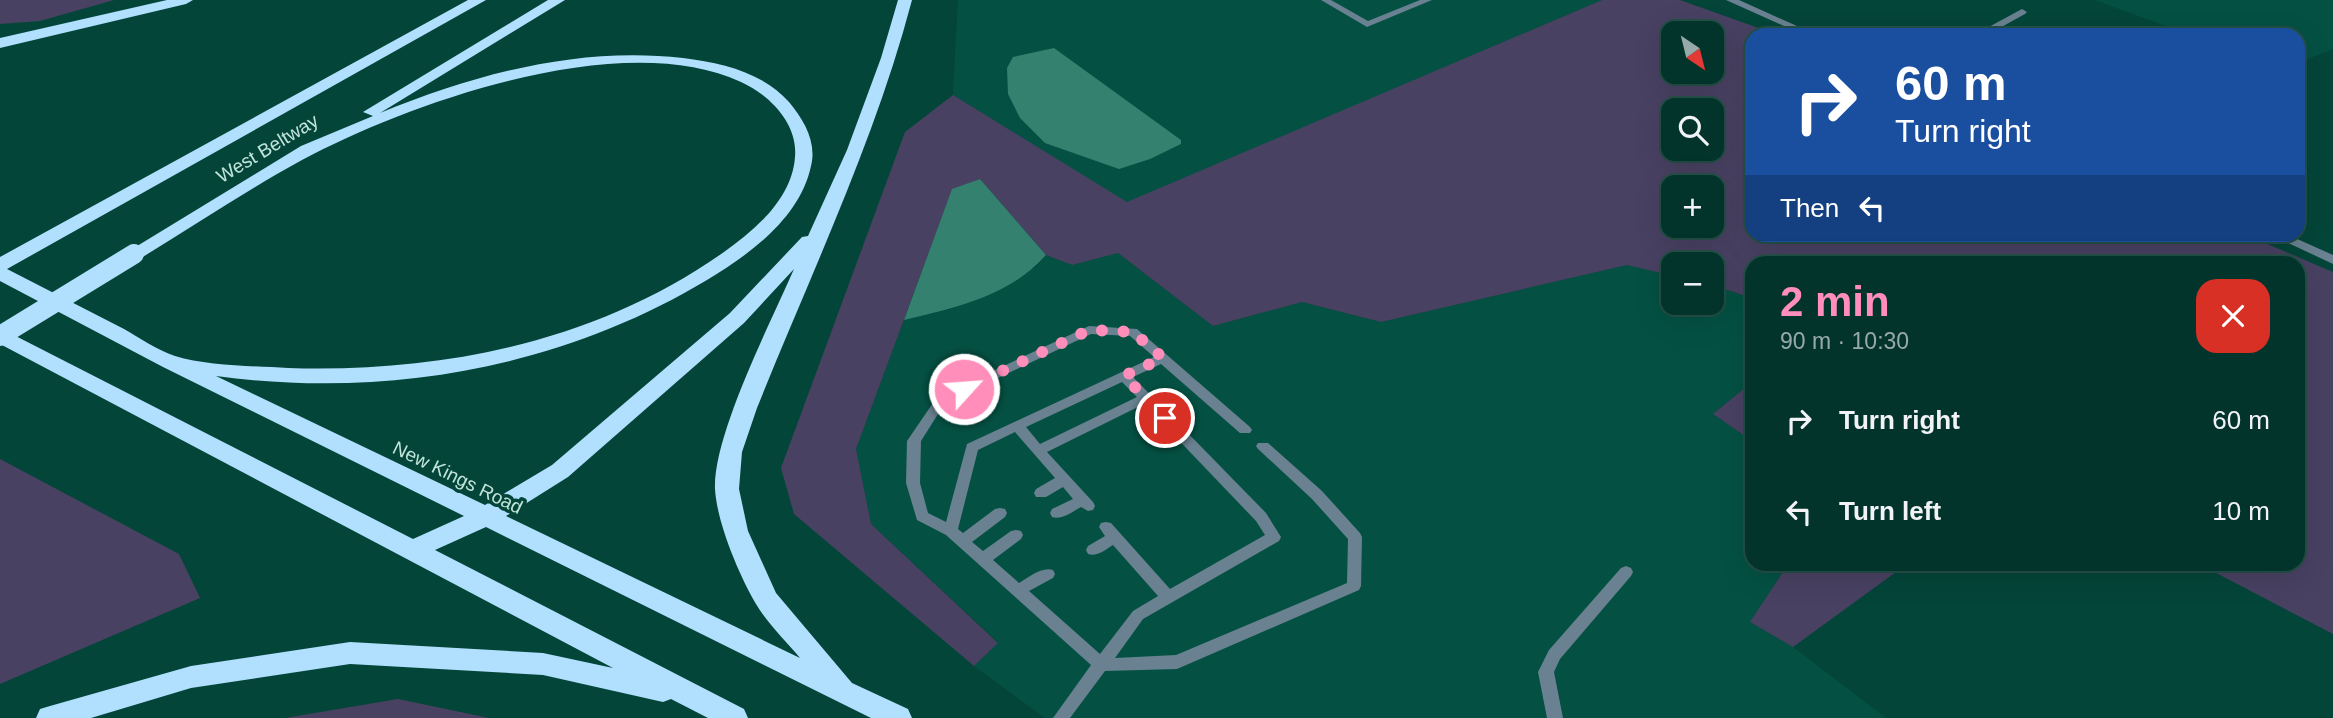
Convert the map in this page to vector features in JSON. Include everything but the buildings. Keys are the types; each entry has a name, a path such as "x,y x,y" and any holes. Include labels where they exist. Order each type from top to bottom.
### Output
{"highway":[{"path":"0,43 186,0"},
{"name":"West Beltway","path":"0,265 479,0"},
{"name":"West Beltway","path":"0,336 558,0"},
{"path":"846,692 766,599 736,531 727,489 731,452 746,408 818,231 856,150 889,58 905,0"},
{"path":"170,362 265,374 349,377 410,373 471,363 548,345 599,328 644,308 729,258 780,211 794,190 804,163 802,134 792,113 767,89 721,69 678,61 639,59 564,65 509,76 442,96 369,123 295,157"},
{"path":"410,551 485,517 560,471 737,318 818,231"},
{"name":"New Kings Road","path":"0,273 170,362 898,718"},
{"path":"0,336 734,718"},
{"path":"50,718 191,677 350,653 543,664 693,696"}],"street":[{"path":"1731,0 1796,28"},
{"path":"1992,28 2022,12"},
{"path":"2293,242 2333,260"}],"lane":[{"path":"1325,0 1367,24 1428,0"},
{"path":"1245,430 1133,332 1089,330 941,400 914,441 913,482 922,516 951,531 1102,665 1177,662 1354,586 1355,537 1318,495 1263,446"},
{"path":"951,531 972,447 1163,358"},
{"path":"1061,718 1138,615 1274,537 1261,517 1124,376"},
{"path":"1039,450 1146,398"},
{"path":"1017,426 1085,503 1057,513"},
{"path":"1041,493 1065,479"},
{"path":"963,541 1000,513"},
{"path":"1093,550 1111,532 1168,597"},
{"path":"983,559 1016,536"},
{"path":"1555,718 1546,672 1555,654 1626,572"},
{"path":"1018,590 1048,574"}],"shaded area":[{"path":"0,0 114,0 40,21 0,24"},
{"path":"958,0 1602,0 1127,203 953,95"},
{"path":"1602,0 1680,0 1758,28 1745,28 1745,242 2262,242 2295,256 1745,256 1745,296 1724,289 1724,252 1661,252 1661,273 1627,265 1381,322 1302,302 1213,326 1118,253 1072,265 1046,255 980,179 952,190 856,449 871,524 998,643 974,666 794,514 781,468 905,132 953,95 1127,202"},
{"path":"2095,0 2333,0 2333,49 2305,60 2305,28 2171,28"},
{"path":"1054,48 1181,140 1181,144 1150,159 1119,169 1045,143 1020,118 1008,94 1007,68 1013,57"},
{"path":"980,179 1046,255 1016,281 999,290 943,311 904,320 952,189"},
{"path":"1118,253 1213,326 1302,302 1381,322 1627,265 1661,273 1661,315 1724,315 1724,289 1745,296 1745,388 1713,414 1745,436 1745,571 1783,571 1750,622 1793,647 1886,718 1045,718 974,666 998,642 871,524 856,449 904,320 951,309 1036,267 1046,255 1072,265"},
{"path":"2305,260 2333,272 2333,634 2212,571 2305,571"},
{"path":"1745,388 1745,436 1713,414"},
{"path":"0,459 179,554 200,598 0,684"},
{"path":"1783,571 1897,571 1793,647 1750,622"},
{"path":"398,699 489,718 285,718"}],"route":[{"path":"964,389 1089,330 1133,332 1163,358 1124,376 1165,418"}]}
